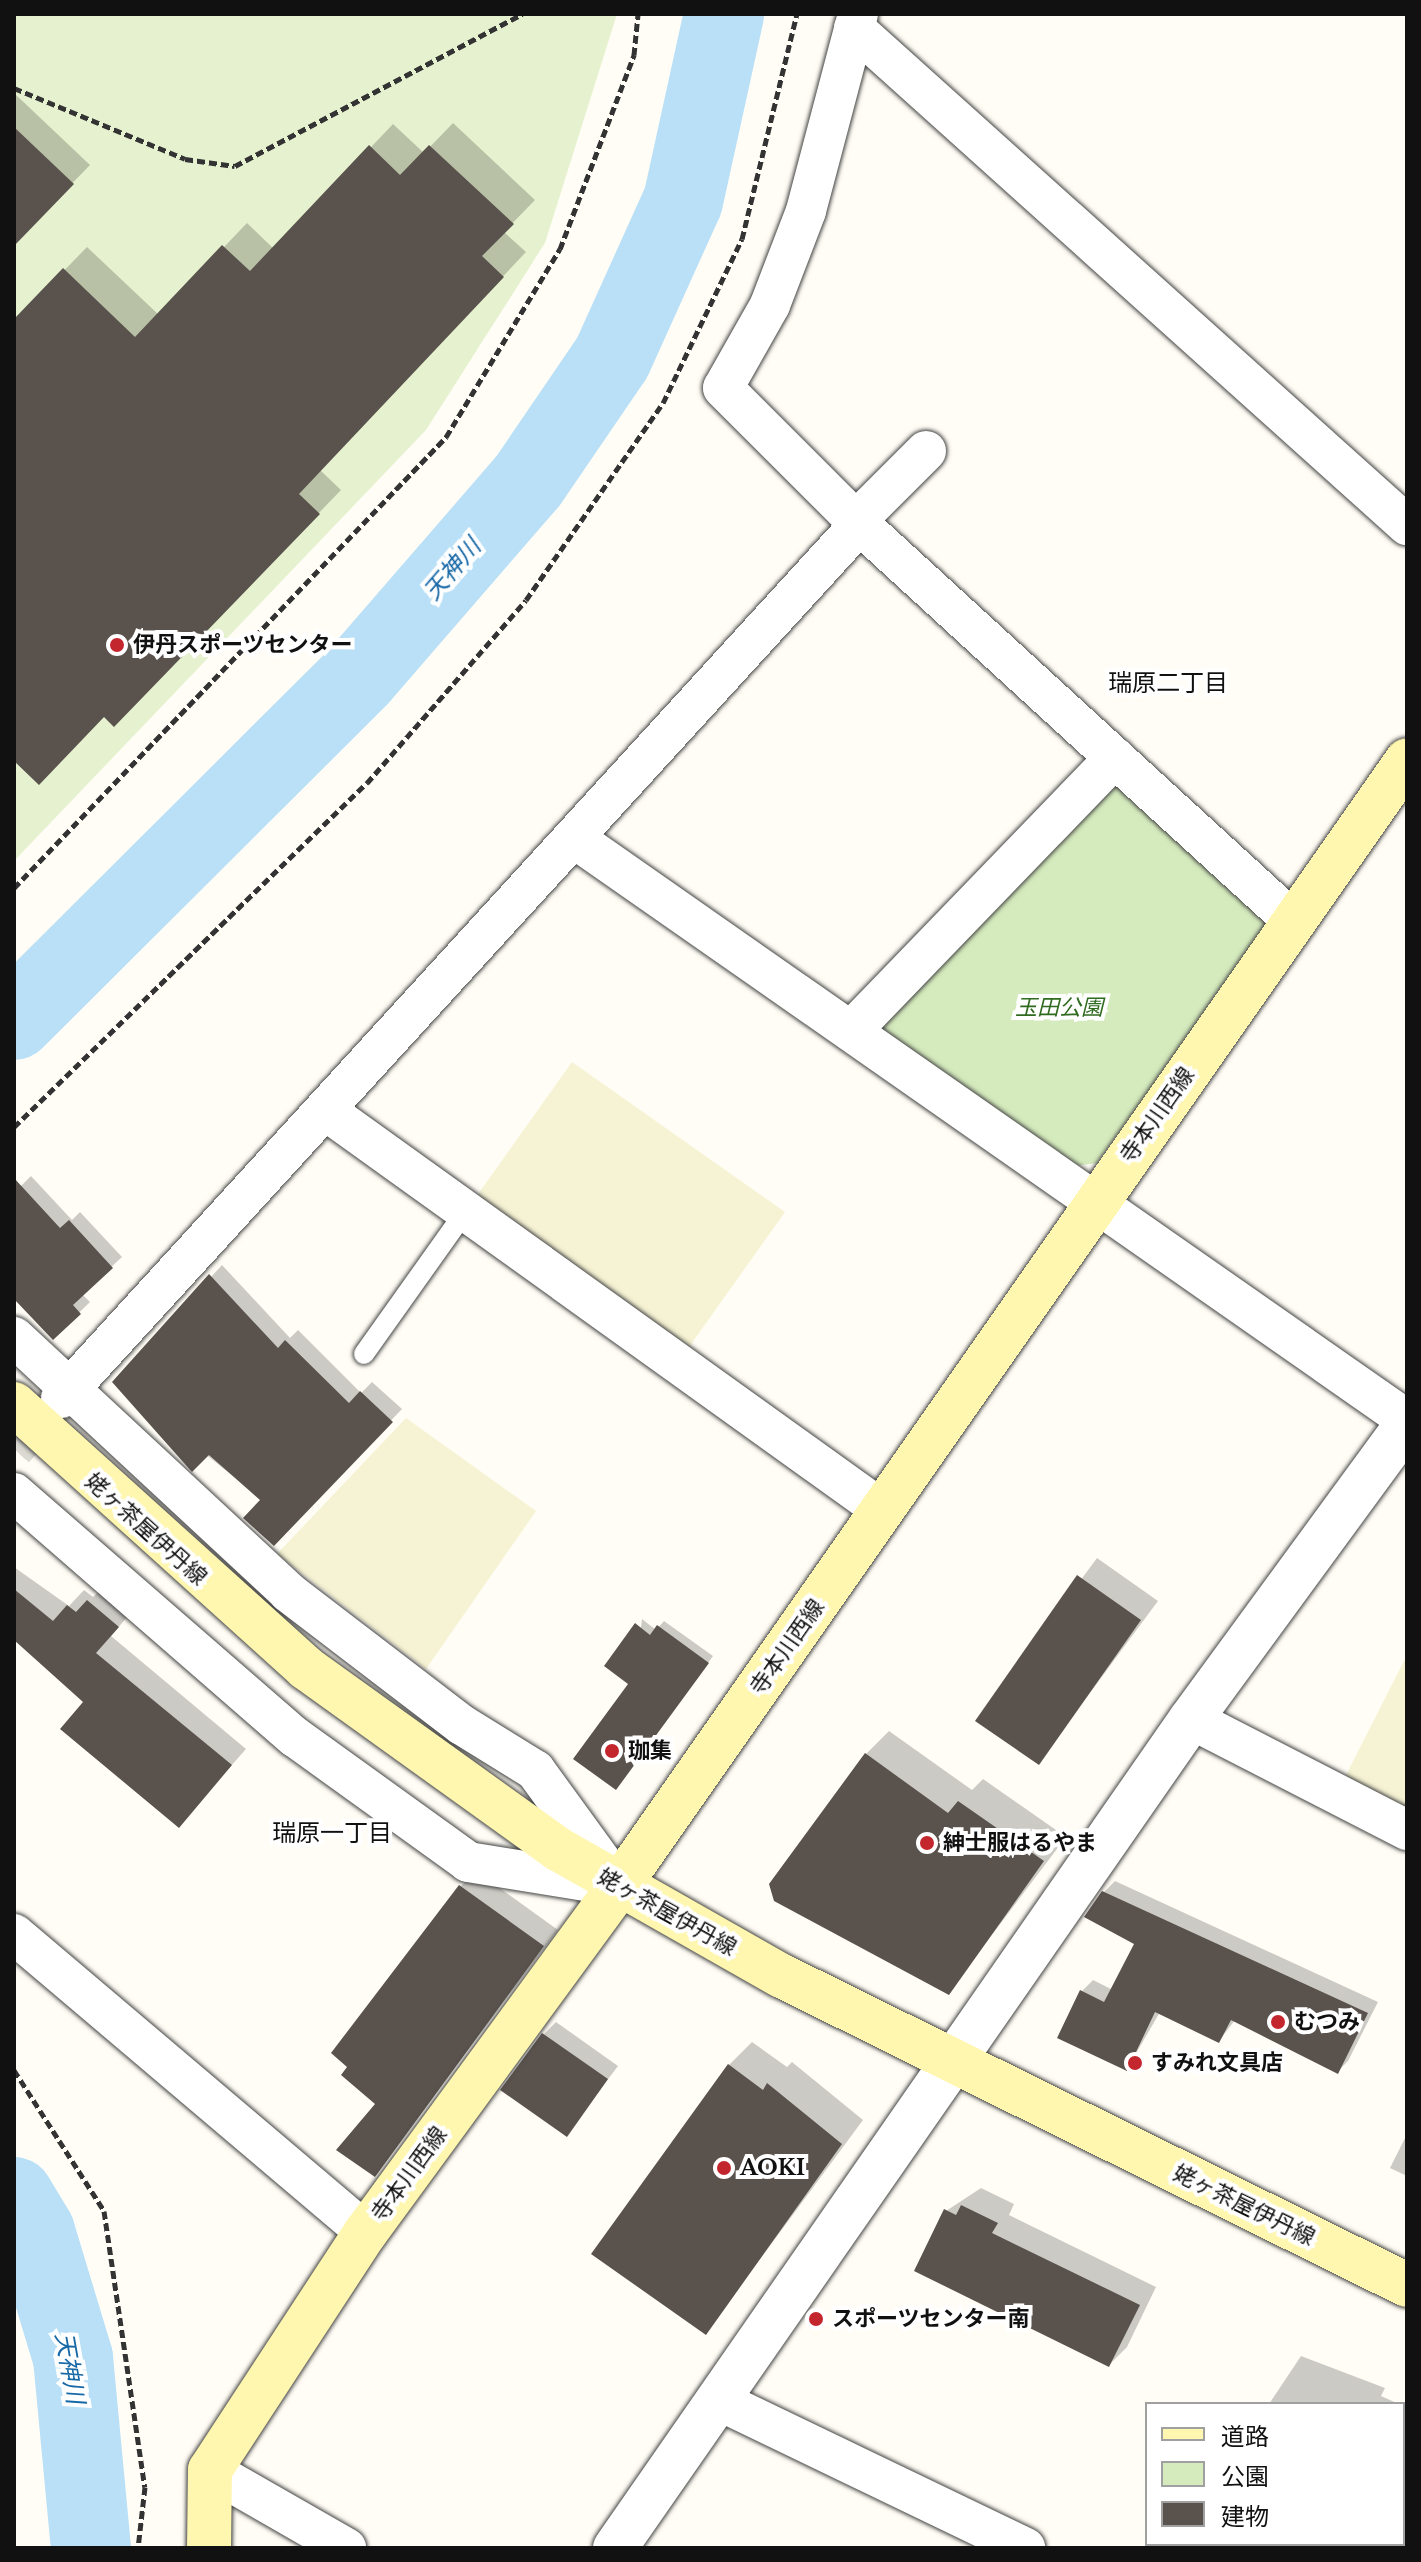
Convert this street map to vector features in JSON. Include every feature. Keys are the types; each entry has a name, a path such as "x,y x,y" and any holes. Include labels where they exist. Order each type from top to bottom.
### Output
{"main road":[{"name":"寺本川西線","path":"210,2470 366,2232 619,1886 1407,760"},
{"name":"姥ヶ茶屋伊丹線","path":"14,1404 306,1668 619,1886 958,2062 1407,2285"},
{"path":"209,2548 210,2470"}],"street":[{"path":"1293,921 858,523 723,388 770,305 806,211 856,21 1407,525"},
{"path":"64,1395 926,451"},
{"path":"851,1031 1115,758"},
{"path":"574,838 1407,1422 1191,1719 958,2062 615,2548"},
{"path":"325,1110 882,1510"},
{"path":"14,1337 64,1395 288,1592 462,1725 535,1770 619,1886"},
{"path":"14,1493 295,1737 468,1862 619,1886"},
{"path":"1191,1719 1407,1830"},
{"path":"14,1934 366,2232"},
{"path":"718,2400 1025,2548"},
{"path":"210,2470 346,2548"}],"lane":[{"path":"364,1354 465,1212"}],"path":[{"path":"14,88 185,159 235,166 522,14"},
{"path":"14,888 446,437 560,249 634,55 638,14"},
{"path":"14,1127 367,783 526,600 663,403 742,239 797,14"},
{"path":"14,2070 104,2211 145,2487 138,2548"}],"shaded area":[{"path":"572,1062 785,1212 689,1347 476,1197"},
{"path":"406,1418 536,1511 426,1669 277,1554"},
{"path":"1407,1655 1407,1819 1341,1785"}],"green space":[{"name":"伊丹スポーツセンター","path":"14,14 617,14 545,243 426,430 14,861"},
{"name":"玉田公園","path":"1117,782 1264,908 1267,927 1097,1163 1075,1166 870,1031"}],"building":[{"path":"14,127 74,184 14,246"},
{"path":"369,145 400,175 429,145 514,224 482,256 504,277 299,494 320,514 114,727 104,717 39,785 14,761 14,319 63,268 135,337 222,245 250,271"},
{"path":"14,1178 60,1228 69,1220 113,1268 73,1305 81,1314 53,1340 14,1299"},
{"path":"209,1274 278,1348 285,1340 349,1403 360,1391 393,1422 274,1546 243,1518 260,1500 209,1455 192,1472 112,1382"},
{"path":"1077,1575 1141,1620 1039,1765 975,1721"},
{"path":"14,1589 53,1621 67,1605 76,1612 87,1600 119,1627 96,1653 232,1765 179,1828 60,1729 83,1702 14,1640"},
{"path":"635,1623 650,1635 657,1625 709,1663 616,1790 573,1759 628,1684 604,1666"},
{"path":"865,1753 948,1813 958,1801 1044,1861 949,1995 774,1901 769,1884"},
{"path":"459,1885 544,1946 375,2177 336,2150 375,2104 341,2075 347,2067 331,2053"},
{"path":"1102,1891 1368,2013 1338,2074 1231,2020 1219,2043 1155,2012 1127,2071 1057,2038 1080,1990 1104,2002 1134,1944 1084,1917"},
{"path":"542,2033 608,2079 567,2137 500,2090"},
{"path":"728,2064 763,2090 767,2083 842,2144 706,2335 591,2254"},
{"path":"961,2205 998,2223 992,2233 1140,2305 1109,2367 914,2271 944,2209 956,2215"}],"waterway":[{"name":"天神川","path":"14,1020 359,676 528,481 612,358 683,201 724,14"},
{"name":"天神川","path":"14,2197 35,2232 73,2358 91,2548"}],"tunnel":[{"path":"14,1449 58,1401"}],"place":[{"name":"伊丹スポーツセンター","path":"117,645"},
{"name":"珈集","path":"612,1751"},
{"name":"紳士服はるやま","path":"927,1843"},
{"name":"むつみ","path":"1278,2022"},
{"name":"すみれ文具店","path":"1135,2063"},
{"name":"AOKI","path":"724,2168"},
{"name":"スポーツセンター南","path":"816,2319"}],"district":[{"name":"瑞原二丁目","path":"1168,683"},
{"name":"瑞原一丁目","path":"332,1833"}]}
